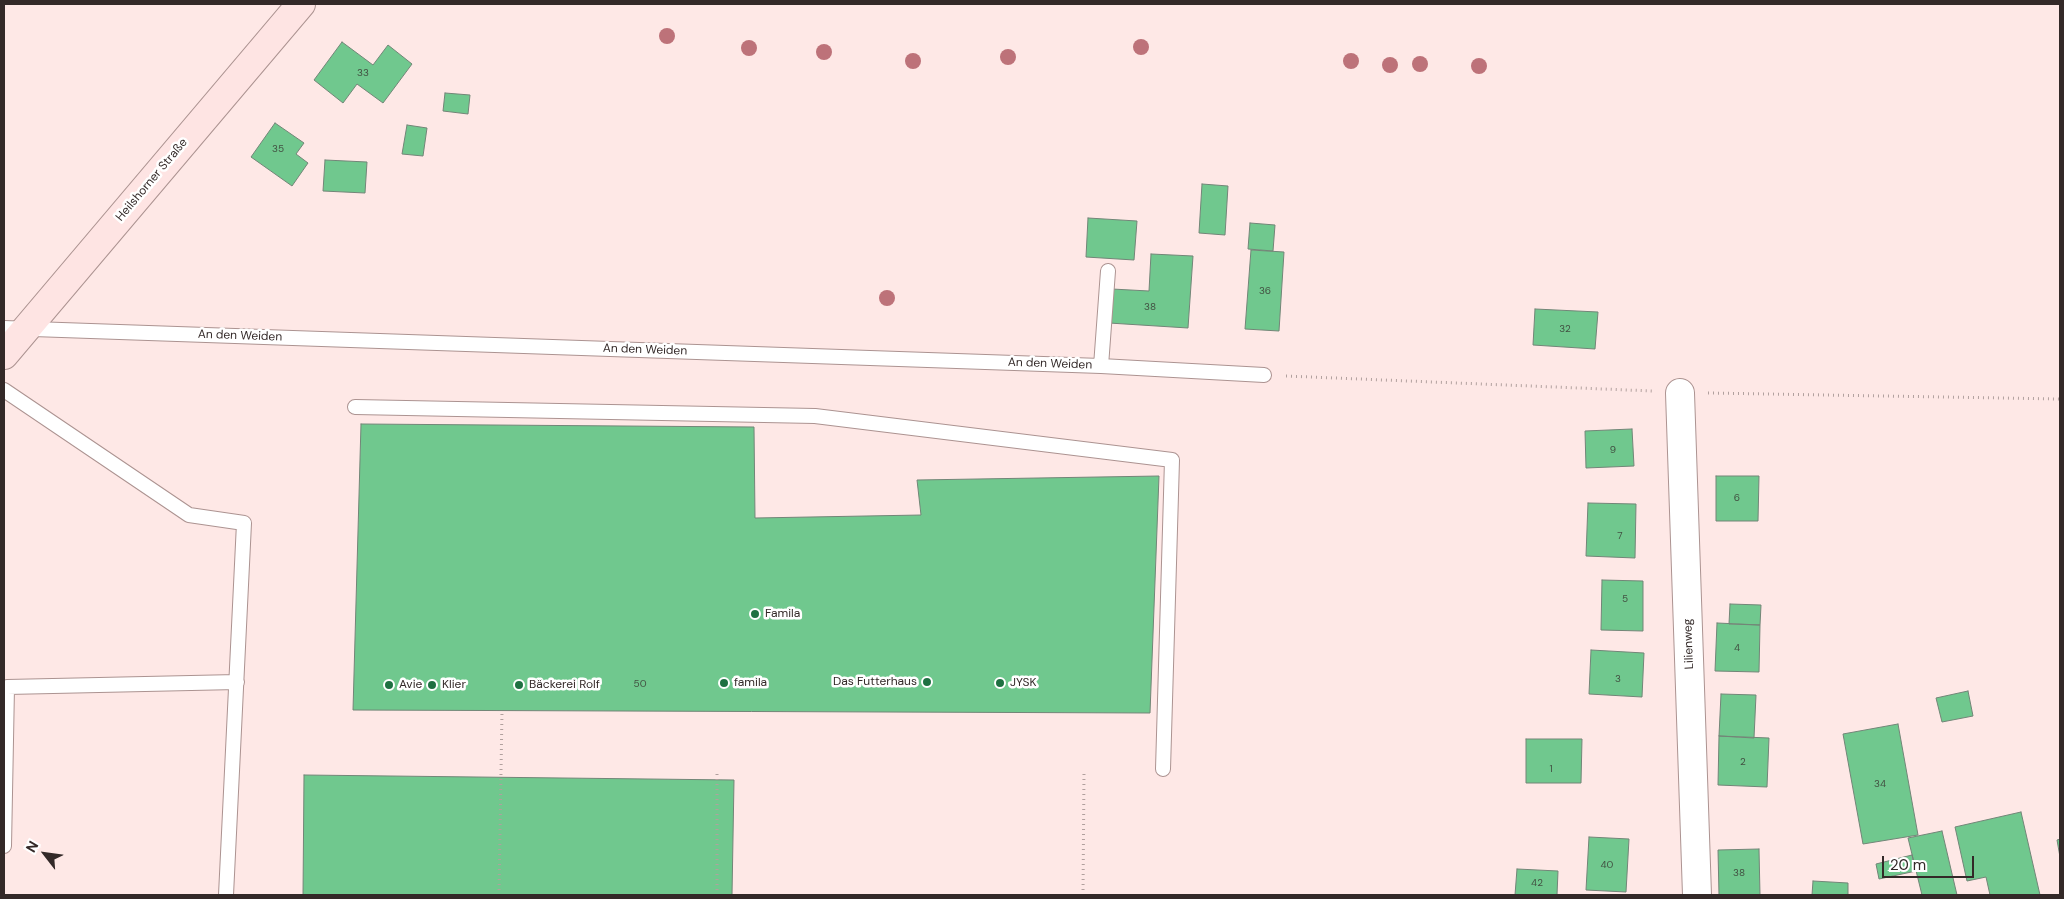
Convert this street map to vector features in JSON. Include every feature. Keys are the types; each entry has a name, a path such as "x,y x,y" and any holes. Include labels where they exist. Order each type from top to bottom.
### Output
{"main road":[{"name":"Heilshorner Straße","path":"4,355 15,329 301,4"}],"street":[{"name":"Lilienweg","path":"1680,393 1697,895"}],"lane":[{"path":"1101,366 1108,271"},
{"name":"An den Weiden","path":"15,329 1101,366 1264,375"},
{"path":"4,390 189,515 244,523 226,895"},
{"path":"355,407 815,416 1172,460 1163,769"},
{"path":"4,846 5,687 237,682"}],"path":[{"path":"499,895 502,711"},
{"path":"1083,895 1084,772"},
{"path":"717,773 717,895"}],"building":[{"path":"342,42 373,65 388,45 412,64 383,103 357,84 343,103 314,80"},
{"path":"445,93 470,95 468,114 443,111"},
{"path":"275,123 304,143 296,154 308,163 292,186 251,157"},
{"path":"407,125 427,128 423,156 402,154"},
{"path":"325,160 367,162 365,193 323,191"},
{"path":"1202,184 1228,186 1225,235 1199,233"},
{"path":"1088,218 1137,221 1134,260 1086,257"},
{"path":"1250,223 1275,225 1273,251 1248,249"},
{"path":"1251,250 1284,252 1279,331 1245,329"},
{"path":"1151,254 1193,256 1188,328 1109,323 1112,289 1149,291"},
{"path":"1535,309 1598,312 1595,349 1533,345"},
{"name":"Famila","path":"361,424 754,427 755,518 921,515 917,480 1159,476 1150,713 353,710"},
{"path":"1632,429 1634,466 1586,468 1585,431"},
{"path":"1716,476 1759,476 1758,521 1716,521"},
{"path":"1588,503 1636,504 1635,558 1586,556"},
{"path":"1602,580 1643,581 1643,631 1601,630"},
{"path":"1730,604 1761,605 1760,625 1729,624"},
{"path":"1717,623 1760,625 1759,672 1715,671"},
{"path":"1591,650 1644,653 1642,697 1589,694"},
{"path":"1968,691 1973,716 1942,722 1936,698"},
{"path":"1721,694 1756,695 1754,738 1719,736"},
{"path":"1898,724 1918,835 1863,844 1843,734"},
{"path":"1719,736 1769,738 1767,787 1718,785"},
{"path":"1526,739 1582,739 1581,783 1526,783"},
{"path":"304,775 734,780 732,895 303,895"},
{"path":"2021,812 2040,895 1990,895 1986,877 1967,881 1955,827"},
{"path":"1942,831 1957,895 1922,895 1908,838"},
{"path":"1589,837 1629,839 1626,892 1586,890"},
{"path":"2060,839 2060,857 2057,840"},
{"path":"1759,849 1760,895 1719,895 1718,850"},
{"path":"1912,855 1916,871 1879,879 1876,864"},
{"path":"1517,869 1558,871 1557,895 1515,895"},
{"path":"1813,881 1848,883 1848,895 1812,895"}],"place":[{"name":"Famila","path":"755,614"},
{"name":"Das Futterhaus","path":"927,682"},
{"name":"famila","path":"724,683"},
{"name":"JYSK","path":"1000,683"},
{"name":"Avie","path":"389,685"},
{"name":"Klier","path":"432,685"},
{"name":"Bäckerei Rolf","path":"519,685"}]}
